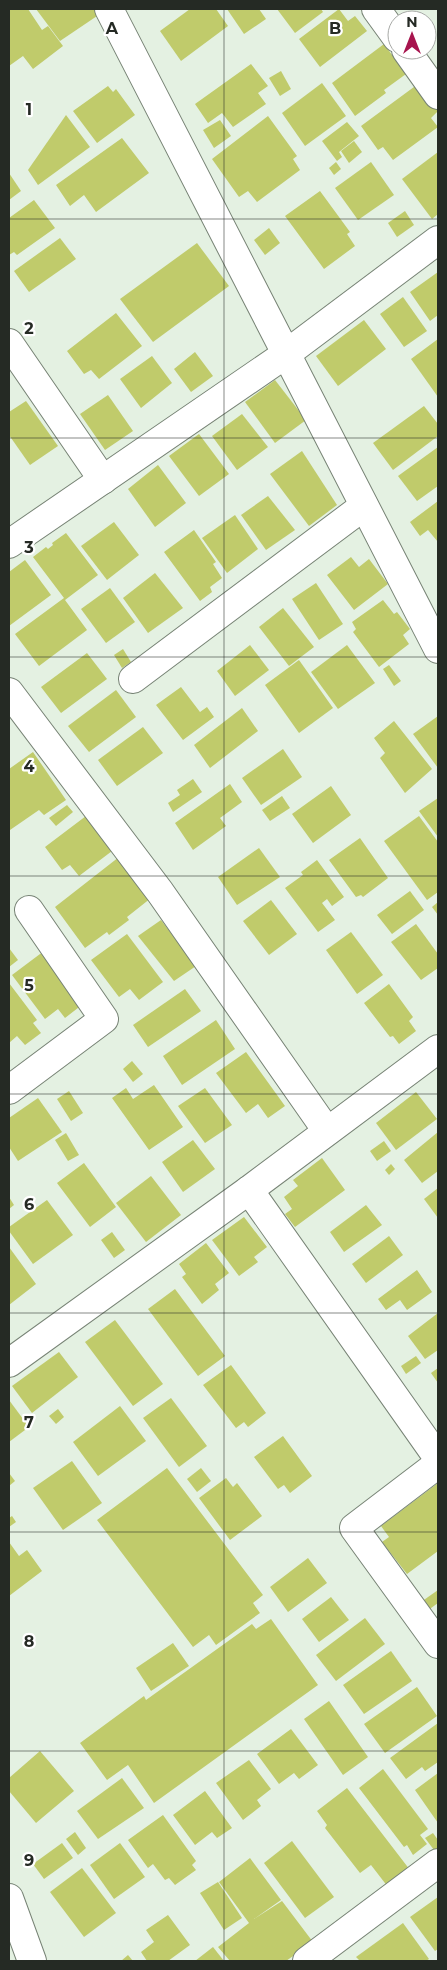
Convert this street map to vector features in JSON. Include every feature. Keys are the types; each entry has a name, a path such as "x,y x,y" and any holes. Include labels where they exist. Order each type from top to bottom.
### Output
{"street":[{"path":"109,9 438,649"},
{"path":"376,9 387,24"},
{"path":"413,60 438,94"},
{"path":"9,544 286,354 438,241"},
{"path":"9,343 104,480"},
{"path":"133,679 364,506"},
{"path":"9,692 160,892 328,1131"},
{"path":"9,1090 104,1019 29,910"},
{"path":"9,1363 249,1190 438,1049"},
{"path":"249,1190 438,1458"},
{"path":"438,1464 354,1528 438,1644"},
{"path":"308,1961 438,1864"},
{"path":"9,1898 32,1961"}],"building":[{"path":"10,9 28,9 42,30 48,26 63,46 33,69 23,56 9,66"},
{"path":"36,9 96,9 100,14 60,41"},
{"path":"190,9 216,9 228,26 181,61 160,31"},
{"path":"227,9 259,9 266,19 244,34"},
{"path":"277,9 321,9 323,12 295,33"},
{"path":"339,9 348,21 355,16 367,31 320,67 299,39"},
{"path":"384,44 387,48 387,60 396,60 406,74 384,90 386,93 355,116 332,83"},
{"path":"251,64 268,86 258,93 266,104 233,127 222,113 208,123 195,104"},
{"path":"281,71 291,89 280,96 269,78"},
{"path":"322,83 346,116 305,146 282,113"},
{"path":"418,84 438,111 431,118 438,127 393,160 383,147 378,150 361,126"},
{"path":"108,86 113,92 116,89 135,115 97,143 73,111"},
{"path":"66,115 90,147 38,185 28,170"},
{"path":"268,116 297,156 293,159 300,170 257,202 248,191 239,197 212,159"},
{"path":"220,120 231,136 214,148 203,130"},
{"path":"347,122 359,136 339,152 342,157 337,161 322,141"},
{"path":"122,138 149,173 96,212 84,195 70,206 56,185"},
{"path":"354,141 362,152 349,163 341,151"},
{"path":"438,152 438,214 432,219 402,179"},
{"path":"336,162 341,169 334,175 329,168"},
{"path":"371,162 394,195 358,220 335,188"},
{"path":"9,173 21,191 9,200"},
{"path":"320,191 350,232 347,234 355,246 324,269 285,216"},
{"path":"34,200 55,228 17,255 14,252 9,255 9,218"},
{"path":"405,211 414,225 397,237 388,223"},
{"path":"269,228 280,243 265,255 254,240"},
{"path":"60,238 76,259 29,292 14,271"},
{"path":"197,243 229,286 153,342 120,299"},
{"path":"438,272 438,315 430,321 410,292"},
{"path":"403,297 427,331 404,347 380,314"},
{"path":"116,313 142,346 99,379 91,370 84,374 67,351"},
{"path":"364,320 386,349 338,386 316,356"},
{"path":"438,339 438,397 411,359"},
{"path":"195,352 213,376 191,392 174,369"},
{"path":"152,356 172,383 141,408 120,379"},
{"path":"275,380 306,420 275,443 245,402"},
{"path":"108,395 133,431 105,450 80,414"},
{"path":"26,401 58,446 30,465 9,435 9,412"},
{"path":"424,406 438,424 438,436 393,470 373,443"},
{"path":"242,414 268,447 237,470 212,436"},
{"path":"199,434 229,474 199,496 169,456"},
{"path":"438,447 438,486 417,501 398,476"},
{"path":"302,451 337,505 309,526 270,474"},
{"path":"158,465 186,503 155,527 128,489"},
{"path":"268,496 295,530 266,550 241,515"},
{"path":"438,501 438,542 428,530 420,536 410,522"},
{"path":"235,515 258,549 227,573 202,538"},
{"path":"114,522 139,555 107,580 81,546"},
{"path":"194,530 216,562 213,564 222,578 210,587 212,592 200,601 164,552"},
{"path":"66,533 98,575 65,600 87,630 39,666 15,634 64,598 33,557 46,547 48,549 53,545 52,543"},
{"path":"351,557 359,567 369,559 388,584 354,610 327,575"},
{"path":"25,560 51,595 9,626 9,572"},
{"path":"155,573 183,608 148,633 123,598"},
{"path":"316,583 343,624 319,640 292,599"},
{"path":"110,588 135,622 106,643 81,609"},
{"path":"383,600 394,614 397,612 410,629 403,635 409,644 379,667 353,632 356,629 352,622"},
{"path":"283,608 314,647 289,666 259,627"},
{"path":"250,645 269,670 235,696 217,671"},
{"path":"347,645 375,683 338,709 311,672"},
{"path":"123,649 131,662 122,668 114,655"},
{"path":"87,653 107,679 61,713 41,687"},
{"path":"299,660 333,708 299,733 265,685"},
{"path":"389,665 401,681 394,686 383,669"},
{"path":"181,687 200,712 207,707 214,717 183,740 156,705"},
{"path":"116,690 136,717 89,752 68,726"},
{"path":"242,708 258,731 210,768 194,745"},
{"path":"438,716 438,768 413,734"},
{"path":"394,721 432,769 405,793 380,758 385,753 374,738"},
{"path":"143,727 163,753 117,786 98,760"},
{"path":"283,749 302,777 261,805 242,778"},
{"path":"33,752 66,800 44,815 39,810 10,830 9,769"},
{"path":"193,779 202,792 173,812 168,803 180,795 177,790"},
{"path":"230,784 242,802 220,818 226,826 193,850 175,823"},
{"path":"331,786 351,815 313,843 292,814"},
{"path":"282,796 290,808 270,821 262,810"},
{"path":"438,798 438,837 419,811"},
{"path":"67,805 73,812 56,826 49,818"},
{"path":"86,816 116,848 79,876 70,865 62,870 45,847"},
{"path":"419,816 438,842 438,892 427,900 384,841"},
{"path":"360,838 388,878 363,897 361,895 356,897 329,860"},
{"path":"259,848 280,877 237,905 218,877"},
{"path":"119,857 151,898 127,917 129,920 109,935 107,932 85,948 55,907"},
{"path":"317,860 344,897 332,906 327,899 322,903 335,920 318,932 285,888 303,875 301,872"},
{"path":"410,891 424,910 392,934 377,915"},
{"path":"271,900 297,934 269,955 243,921"},
{"path":"438,902 438,915 432,907"},
{"path":"161,920 196,966 174,981 138,936"},
{"path":"416,924 438,954 438,968 421,980 391,942"},
{"path":"351,932 383,975 357,994 326,950"},
{"path":"127,934 163,982 139,1000 130,989 119,997 91,960"},
{"path":"9,948 18,960 9,967"},
{"path":"44,951 83,1004 65,1018 58,1009 45,1019 12,975"},
{"path":"9,983 37,1020 33,1023 41,1033 25,1045 17,1036 9,1043"},
{"path":"389,984 413,1017 409,1021 416,1031 399,1044 393,1036 390,1037 364,1003"},
{"path":"185,989 201,1011 148,1047 133,1025"},
{"path":"216,1020 235,1049 182,1085 163,1056"},
{"path":"246,1052 285,1106 268,1118 258,1104 246,1113 216,1073"},
{"path":"132,1061 143,1074 133,1082 123,1069"},
{"path":"154,1085 183,1127 149,1150 112,1098 126,1088 133,1099"},
{"path":"205,1088 232,1125 205,1143 178,1106"},
{"path":"69,1091 83,1113 71,1121 57,1099"},
{"path":"416,1092 437,1119 396,1150 376,1123"},
{"path":"38,1098 62,1132 18,1161 9,1147 9,1118"},
{"path":"438,1132 438,1171 422,1183 404,1160"},
{"path":"66,1133 79,1155 68,1161 55,1140"},
{"path":"193,1140 215,1169 183,1192 162,1162"},
{"path":"384,1141 391,1151 377,1161 370,1151"},
{"path":"322,1158 345,1190 295,1227 285,1214 292,1209 284,1197 298,1186 293,1180"},
{"path":"84,1163 116,1207 90,1227 57,1183"},
{"path":"391,1164 395,1169 389,1175 385,1170"},
{"path":"151,1176 181,1215 146,1242 116,1203"},
{"path":"438,1188 438,1218 424,1199"},
{"path":"9,1197 14,1205 9,1209"},
{"path":"47,1200 73,1235 33,1264 9,1231 9,1227"},
{"path":"366,1205 382,1225 344,1252 330,1232"},
{"path":"244,1217 267,1247 254,1257 258,1262 239,1276 212,1240"},
{"path":"112,1232 125,1250 114,1258 101,1240"},
{"path":"389,1236 403,1255 366,1283 352,1264"},
{"path":"206,1243 229,1273 215,1284 219,1290 202,1304 182,1277 186,1274 179,1264"},
{"path":"9,1247 36,1284 9,1305"},
{"path":"417,1270 432,1292 407,1310 400,1300 386,1310 378,1299"},
{"path":"175,1289 225,1356 198,1376 148,1309"},
{"path":"438,1313 438,1350 425,1359 408,1336"},
{"path":"115,1320 163,1384 133,1406 85,1342"},
{"path":"59,1352 78,1377 32,1413 12,1386"},
{"path":"416,1356 421,1363 406,1374 401,1366"},
{"path":"231,1365 266,1413 248,1427 244,1422 236,1428 203,1385"},
{"path":"438,1368 438,1383 431,1373"},
{"path":"171,1398 207,1446 179,1467 143,1418"},
{"path":"9,1400 29,1427 9,1442"},
{"path":"120,1406 146,1441 98,1476 73,1442"},
{"path":"58,1409 64,1417 56,1424 49,1416"},
{"path":"283,1436 312,1476 290,1493 284,1485 278,1489 254,1457"},
{"path":"72,1461 102,1503 63,1530 33,1488"},
{"path":"167,1468 263,1595 253,1603 260,1613 216,1645 209,1635 193,1647 97,1520"},
{"path":"201,1468 211,1481 197,1492 187,1479"},
{"path":"9,1473 15,1481 9,1486"},
{"path":"226,1478 233,1487 237,1483 262,1516 230,1540 199,1498"},
{"path":"438,1483 438,1551 407,1574 382,1542 389,1537 381,1526"},
{"path":"12,1516 16,1522 9,1527 9,1518"},
{"path":"9,1542 19,1556 27,1550 42,1571 9,1596"},
{"path":"308,1558 327,1583 288,1612 270,1587"},
{"path":"438,1590 438,1603 427,1611 421,1602"},
{"path":"331,1597 349,1620 319,1642 302,1619"},
{"path":"365,1618 385,1644 336,1681 316,1655"},
{"path":"271,1619 318,1685 154,1803 128,1765 107,1780 80,1743 144,1696 146,1700 252,1624 256,1629"},
{"path":"173,1643 189,1666 151,1691 136,1668"},
{"path":"391,1651 412,1681 364,1714 343,1685"},
{"path":"417,1687 437,1716 385,1753 364,1724"},
{"path":"329,1701 368,1757 343,1775 304,1719"},
{"path":"438,1723 438,1762 425,1771 422,1767 406,1779 390,1758"},
{"path":"291,1729 318,1765 299,1779 294,1773 279,1784 257,1754"},
{"path":"40,1751 74,1791 36,1823 9,1791 9,1778"},
{"path":"249,1760 271,1789 257,1800 261,1806 243,1820 216,1783"},
{"path":"383,1769 428,1829 420,1835 427,1844 413,1855 407,1845 404,1847 359,1788"},
{"path":"438,1773 438,1823 415,1790"},
{"path":"122,1778 144,1808 98,1839 77,1811"},
{"path":"347,1788 410,1870 388,1887 371,1865 360,1873 325,1828 327,1825 317,1811"},
{"path":"205,1791 232,1828 217,1838 212,1832 195,1845 173,1815"},
{"path":"163,1815 196,1861 192,1865 196,1870 175,1885 169,1878 165,1880 153,1864 148,1868 128,1840"},
{"path":"75,1832 86,1848 78,1855 66,1839"},
{"path":"433,1833 438,1840 437,1854 425,1838"},
{"path":"292,1841 334,1897 305,1918 264,1863"},
{"path":"62,1843 73,1858 44,1879 33,1864"},
{"path":"120,1843 145,1877 114,1899 90,1865"},
{"path":"250,1858 281,1900 254,1919 282,1901 313,1942 286,1961 230,1961 218,1947 249,1923 219,1882"},
{"path":"82,1868 116,1913 84,1937 50,1892"},
{"path":"218,1882 242,1918 224,1930 200,1893"},
{"path":"438,1897 438,1949 435,1951 410,1917"},
{"path":"168,1915 190,1945 168,1961 147,1961 141,1952 154,1942 146,1930"},
{"path":"403,1923 429,1959 426,1961 360,1961 356,1957"},
{"path":"213,1947 224,1961 195,1961"},
{"path":"128,1955 133,1961 121,1961"}]}
